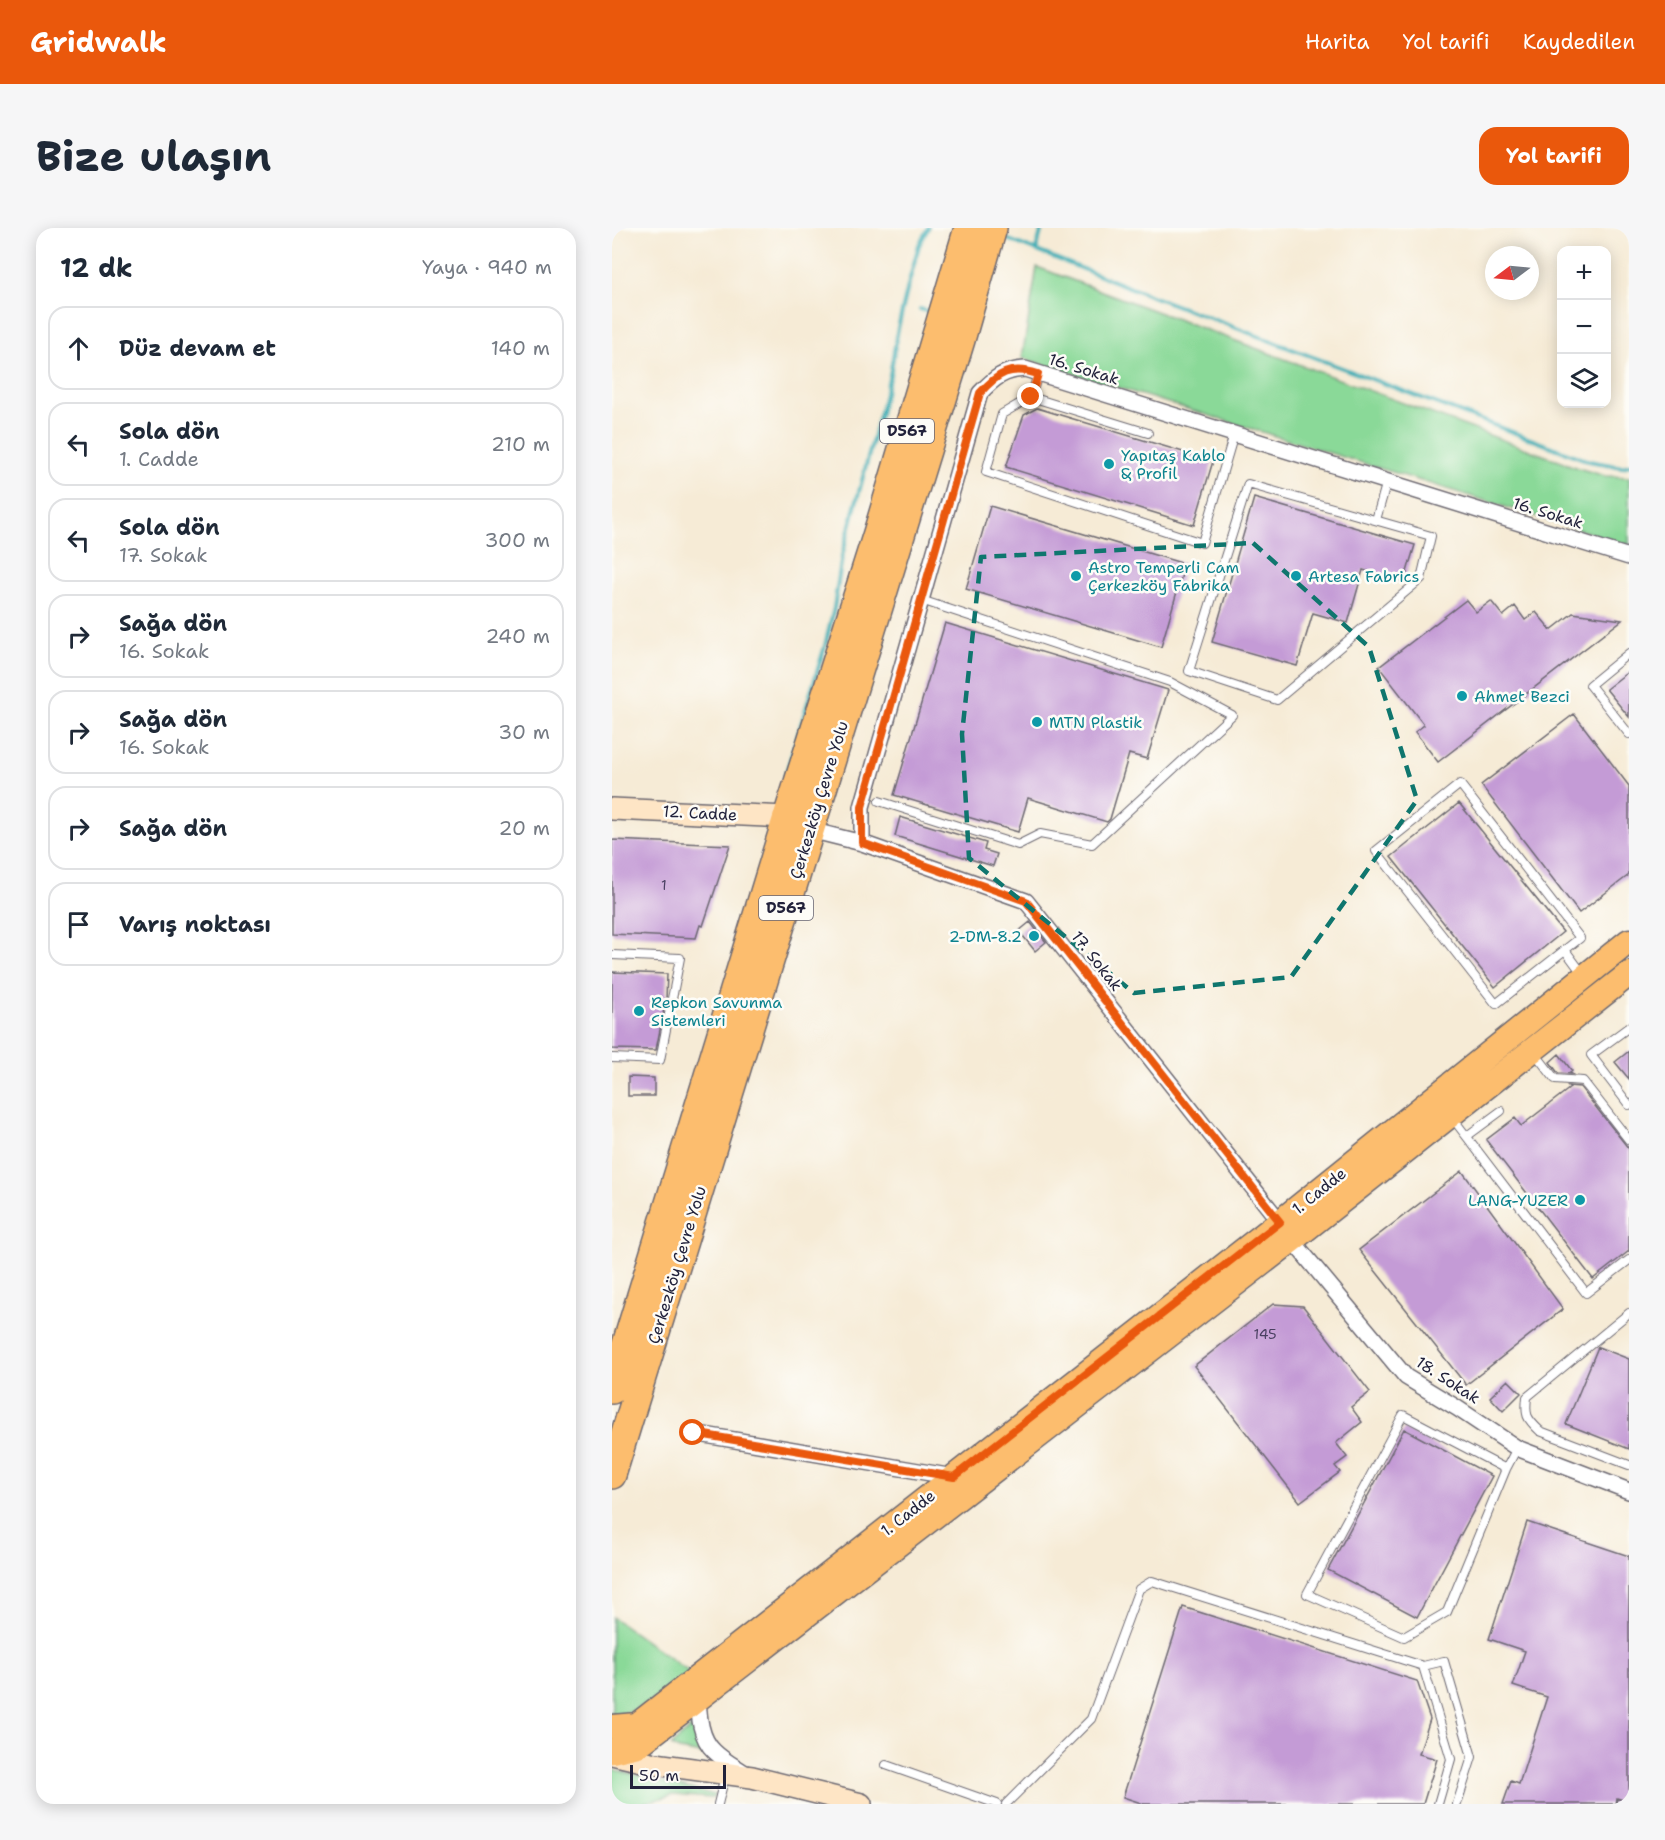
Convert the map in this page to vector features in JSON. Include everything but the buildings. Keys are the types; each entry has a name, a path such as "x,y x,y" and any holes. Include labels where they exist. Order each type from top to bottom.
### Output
{"highway":[{"name":"Çerkezköy Çevre Yolu","path":"799,824 950,335 972,242 993,228"},
{"name":"Çerkezköy Çevre Yolu","path":"612,1475 799,824 877,532 950,335"},
{"name":"D567","path":"612,1390 799,824"}],"main road":[{"name":"1. Cadde","path":"637,1735 698,1698 1286,1231 1629,941"},
{"name":"1. Cadde","path":"637,1735 954,1477 1286,1231 1450,1115 1629,974"},
{"path":"612,1727 637,1735"},
{"path":"612,1753 637,1735"}],"street":[{"name":"16. Sokak","path":"862,843 862,807 980,393 1002,373 1025,369 1629,556"},
{"name":"12. Cadde","path":"612,810 799,824"},
{"name":"17. Sokak","path":"799,824 862,843 1026,901 1286,1231"},
{"name":"18. Sokak","path":"1286,1231 1406,1377 1517,1448 1629,1491"},
{"path":"693,1433 954,1477"},
{"path":"698,1698 704,1736 713,1750 752,1777"},
{"path":"612,1733 637,1735 655,1764"},
{"path":"612,1753 655,1764 752,1777 851,1803"}],"lane":[{"path":"1038,374 1031,397 1002,414 986,472 1202,543 1234,434"},
{"path":"1031,397 1148,432"},
{"path":"1376,520 1387,481"},
{"path":"1248,483 1376,520 1431,536 1421,579 1277,700 1189,671 1248,483"},
{"path":"879,801 1018,845 1040,834 1092,844 1232,716 1170,682 921,600"},
{"path":"1629,653 1590,685 1629,734"},
{"path":"1460,784 1581,938 1565,950 1496,1004 1376,851 1460,784"},
{"path":"1565,950 1585,976"},
{"path":"612,955 680,958 660,1060 612,1058"},
{"path":"1629,1027 1591,1055 1629,1105"},
{"path":"1533,1050 1555,1079 1583,1081 1629,1140"},
{"path":"1467,1136 1501,1111"},
{"path":"1450,1115 1586,1293 1629,1260"},
{"path":"1629,1313 1527,1397 1525,1412 1529,1420 1540,1431 1629,1465"},
{"path":"1506,1469 1403,1414 1307,1594 1404,1637 1447,1612 1506,1469 1517,1448"},
{"path":"1006,1804 1091,1719 1139,1589 1152,1581 1424,1666 1444,1660 1472,1757 1457,1804"},
{"path":"1424,1666 1451,1759 1438,1804"},
{"path":"886,1765 997,1804"},
{"path":"718,1804 726,1774"}],"highlighted area":[{"path":"1253,543 1369,647 1417,800 1291,977 1134,993 969,858 962,734 981,557"}],"green space":[{"path":"1037,267 1578,468 1605,476 1629,477 1629,545 1022,358"},
{"path":"612,1617 692,1674 644,1706 633,1711 612,1714"},
{"path":"695,1724 708,1752 707,1755 679,1750 671,1746"},
{"path":"612,1769 715,1795 712,1798 673,1795 640,1804 612,1804"}],"waterway":[{"path":"784,780 825,646 842,556 890,375 909,282 919,245 928,228"},
{"path":"1036,250 1042,228"},
{"path":"999,236 1589,461 1622,467 1629,465"},
{"path":"920,309 933,313"}],"place":[{"name":"Yapıtaş Kablo & Profil","path":"1109,464"},
{"name":"Astro Temperli Cam Çerkezköy Fabrika","path":"1076,576"},
{"name":"Artesa Fabrics","path":"1296,576"},
{"name":"Ahmet Bezci","path":"1462,696"},
{"name":"MTN Plastik","path":"1037,722"},
{"name":"2-DM-8.2","path":"1034,936"},
{"name":"Repkon Savunma Sistemleri","path":"639,1011"},
{"name":"LANG-YUZER","path":"1580,1200"}],"route":[{"path":"693,1433 954,1477 1280,1222 1026,901 862,843 862,807 980,393 1002,373 1025,369 1038,374 1031,397"}]}
